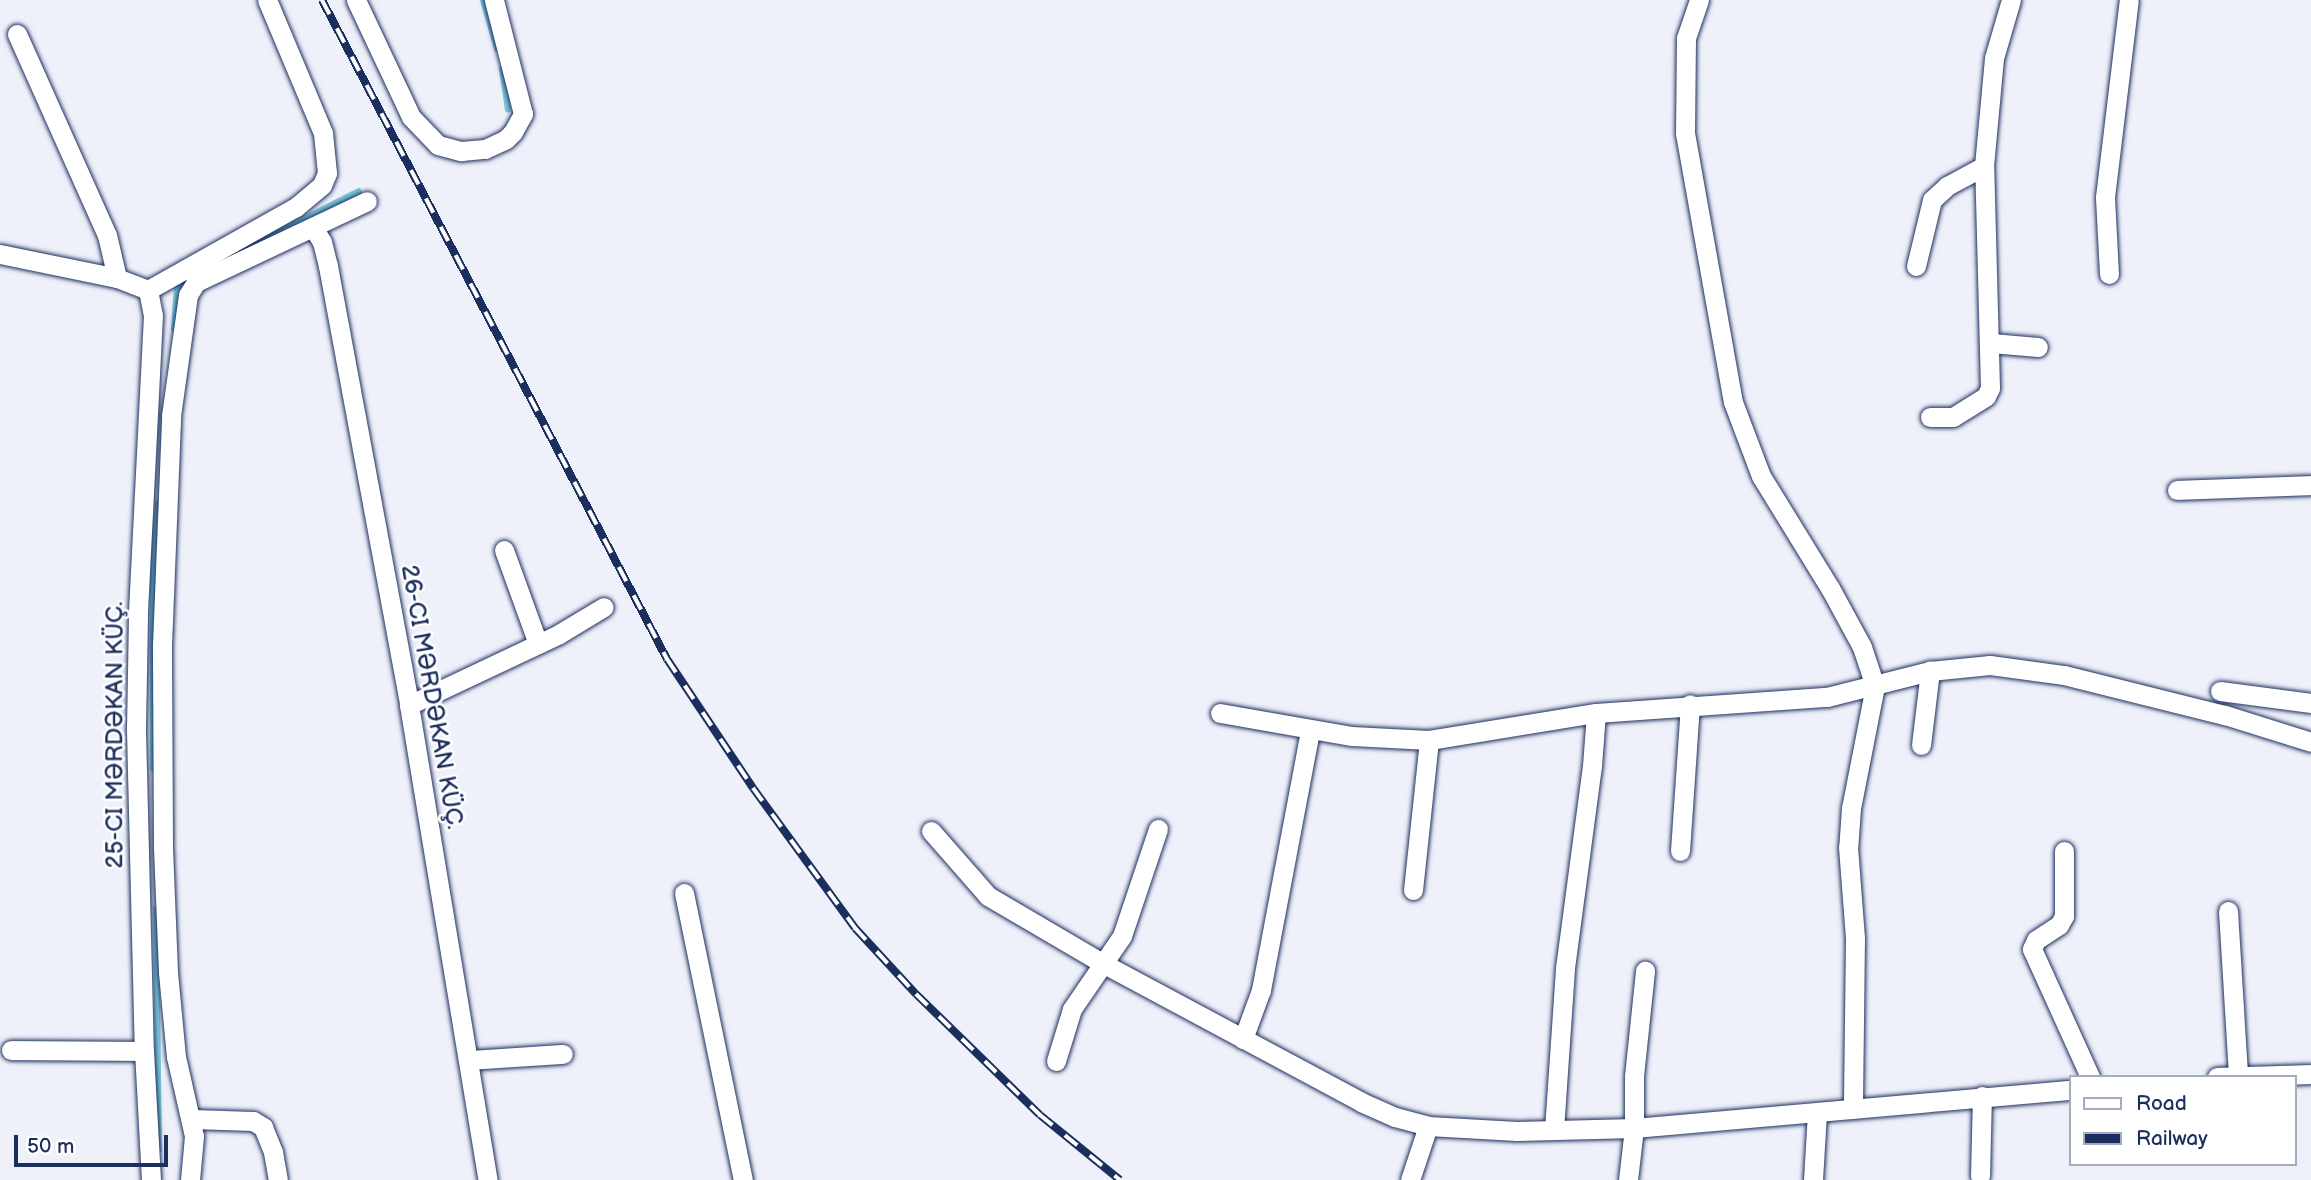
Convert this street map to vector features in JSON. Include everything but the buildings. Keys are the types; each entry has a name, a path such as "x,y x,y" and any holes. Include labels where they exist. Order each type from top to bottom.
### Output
{"street":[{"path":"0,254 117,278 148,290 296,207 322,185 327,173 323,133 267,0"},
{"path":"356,0 411,117 438,145 461,151 485,149 506,139 523,114 494,0"},
{"path":"1699,0 1686,38 1685,133 1733,402 1761,476 1837,600 1867,657 1875,686 1851,808 1848,847 1855,938 1853,1109"},
{"path":"1930,417 1953,417 1986,396 1992,380 1984,166 1994,58 2011,0"},
{"path":"2109,274 2105,197 2129,0"},
{"path":"17,34 107,235 117,278"},
{"path":"1916,266 1932,200 1947,186 1984,166"},
{"path":"190,1180 194,1152 192,1119 176,1057 163,846 163,563 176,371 191,287 367,201"},
{"path":"313,227 322,242 328,266 409,705 488,1180"},
{"name":"25-CI MƏRDƏKAN KÜÇ.","path":"148,290 153,315 138,615 136,730 144,1051 151,1180"},
{"path":"1991,343 2038,346"},
{"path":"2178,490 2311,485"},
{"path":"503,550 538,644"},
{"path":"409,705 538,644 604,607"},
{"path":"1220,713 1352,736 1429,740 1595,713 1690,704 1827,697 1930,671 1990,666 2064,675 2225,715 2311,742"},
{"path":"1921,745 1930,671"},
{"path":"2220,691 2311,703"},
{"path":"1680,851 1690,704"},
{"path":"1553,1130 1564,968 1592,766 1595,713"},
{"path":"1243,1039 1261,989 1310,730"},
{"path":"1413,890 1429,740"},
{"path":"1056,1061 1072,1009 1104,964 1127,925 1158,829"},
{"path":"931,831 988,896 1104,964 1361,1102 1395,1117 1428,1126 1553,1130 1634,1128 2070,1090"},
{"path":"2064,851 2064,916 2059,925 2036,940 2032,949 2089,1075"},
{"path":"684,893 743,1180"},
{"path":"2228,911 2238,1075 2311,1074"},
{"path":"1628,1180 1634,1128 1634,1076 1645,971"},
{"path":"11,1050 144,1051"},
{"path":"469,1060 563,1054"},
{"path":"1980,1176 1982,1097"},
{"path":"1813,1180 1817,1113"},
{"path":"192,1119 253,1121 263,1128 273,1152 278,1180"},
{"path":"1410,1180 1428,1126"}],"waterway":[{"path":"483,0 497,49"},
{"path":"502,69 508,110"},
{"path":"237,252 359,191"},
{"path":"174,329 177,290 183,279"},
{"path":"153,769 153,556 158,503"},
{"path":"156,909 159,1150"}],"railway":[{"path":"322,0 667,659 753,788 855,928 916,994 1040,1115 1120,1180"}]}
